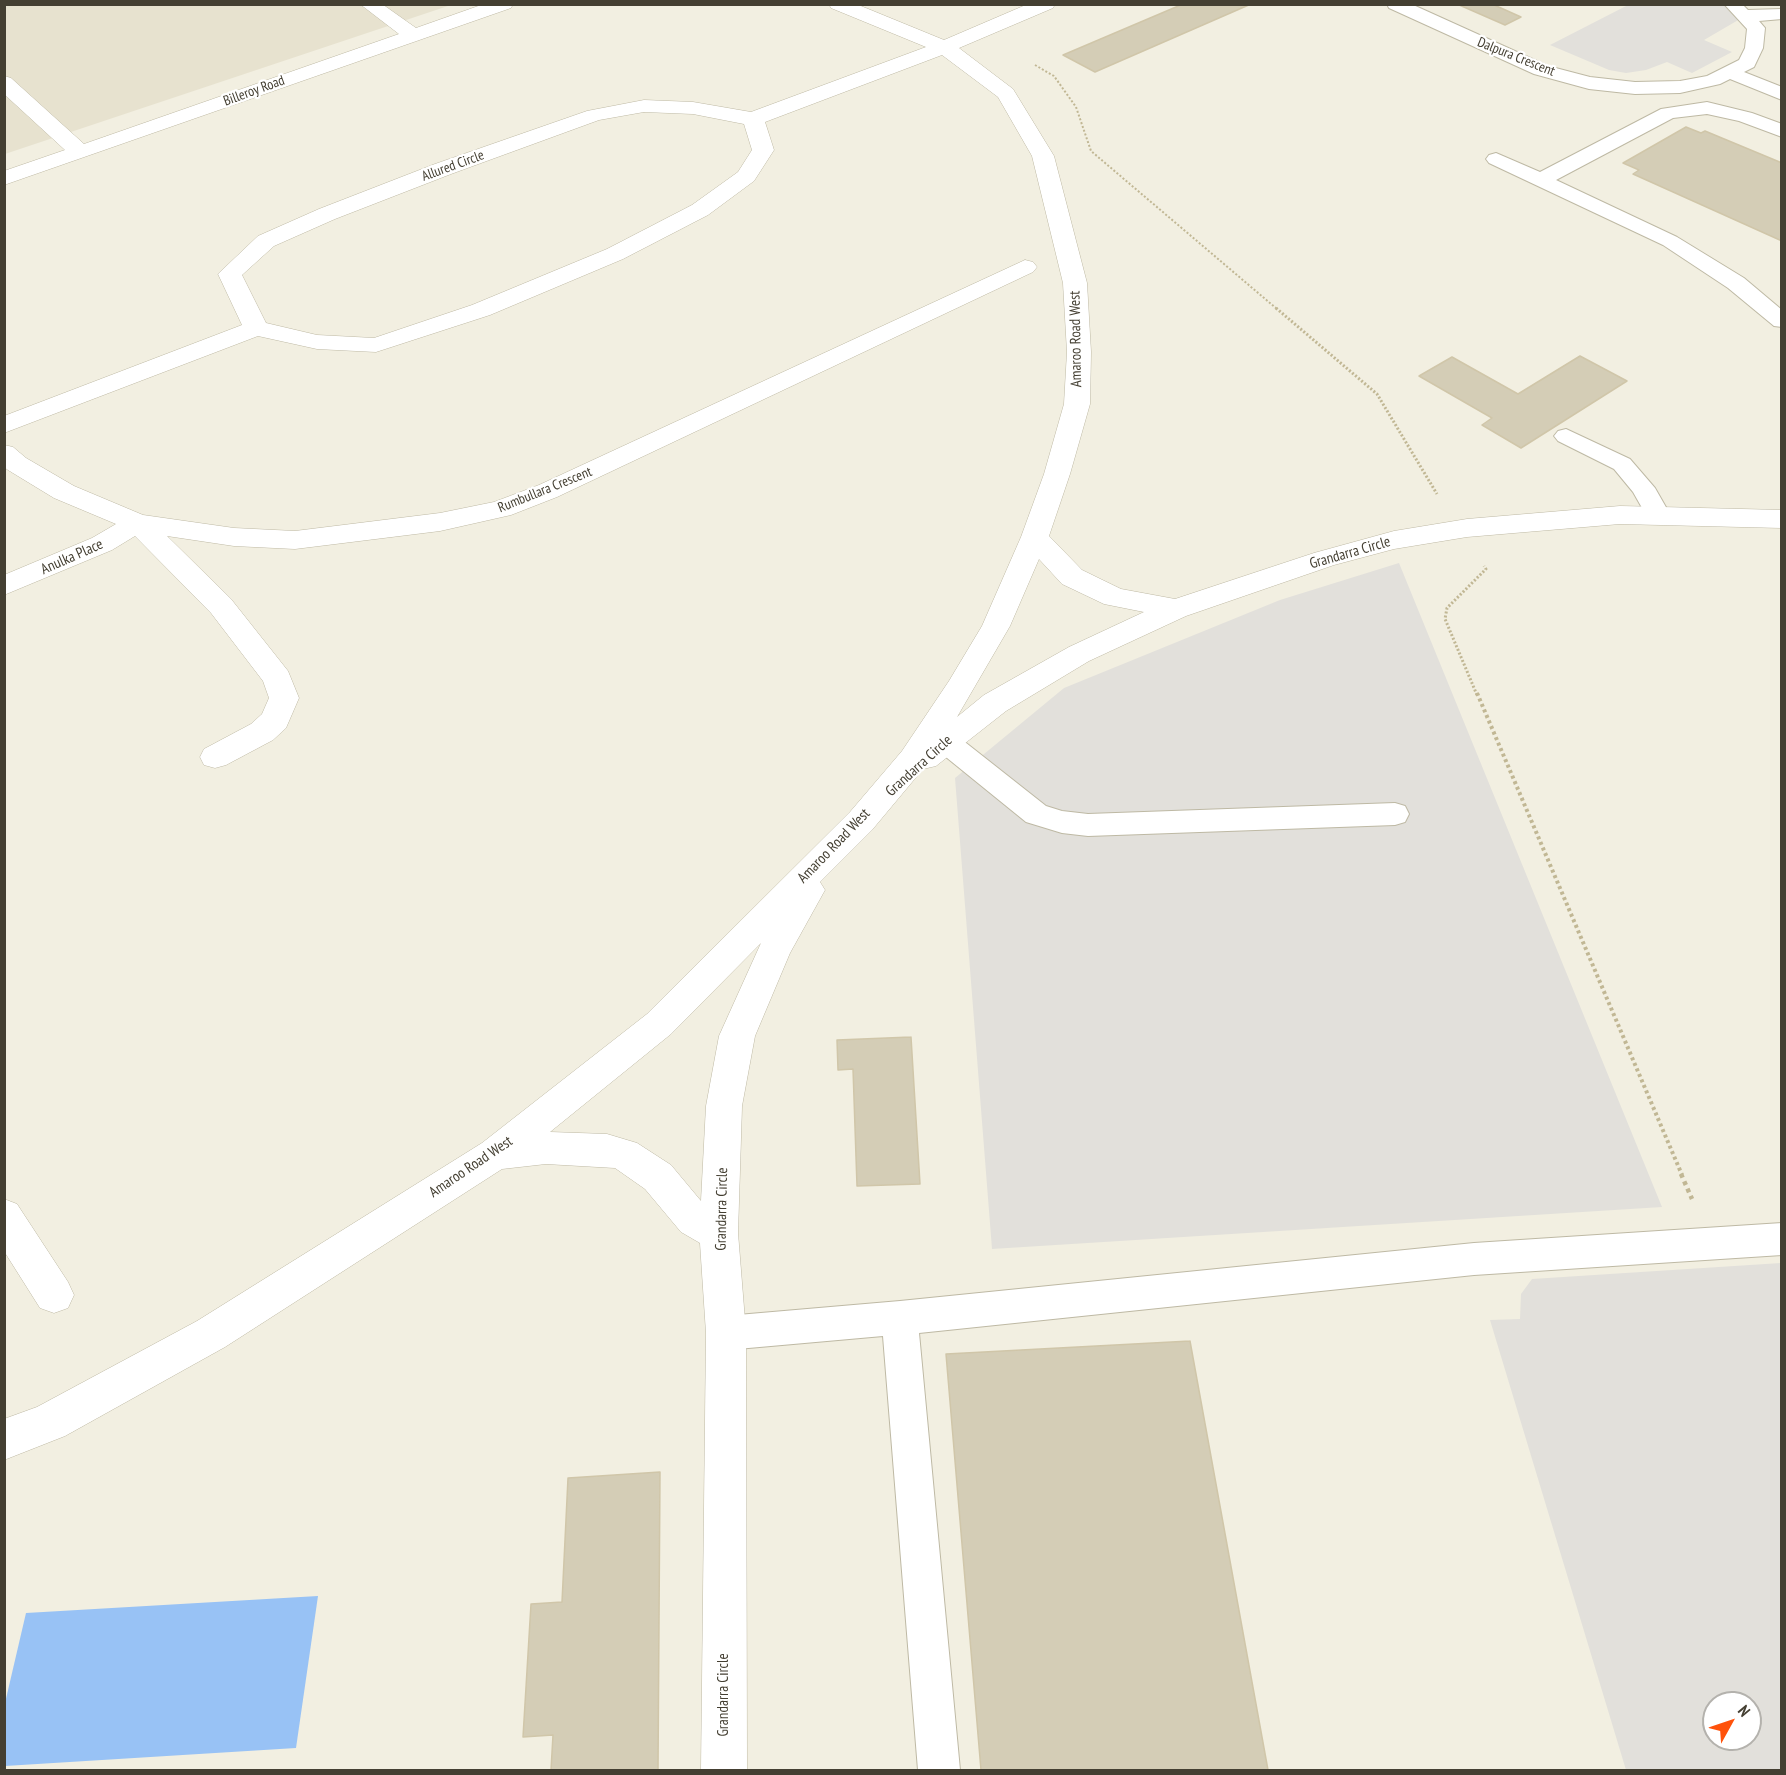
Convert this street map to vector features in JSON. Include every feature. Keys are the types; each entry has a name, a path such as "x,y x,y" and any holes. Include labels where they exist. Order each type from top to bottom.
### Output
{"street":[{"path":"369,4 413,35"},
{"name":"Billeroy Road","path":"4,179 504,4"},
{"name":"Amaroo Road West","path":"4,1440 50,1422 210,1334 495,1154 659,1024 861,821 913,759 960,688 996,626 1035,537 1057,474 1077,404 1079,352 1075,283 1043,156 1006,93 944,47 838,4"},
{"path":"4,425 256,328 317,342 376,345 481,310 615,254 700,210 746,176 763,150 753,119 944,47 1046,4"},
{"path":"4,82 81,153"},
{"name":"Allured Circle","path":"256,328 230,274 266,241 327,214 443,169 594,115 644,106 693,108 753,119"},
{"name":"Rumbullara Crescent","path":"4,453 17,464 64,492 138,523 234,537 295,540 440,522 501,508 548,491 1025,267"},
{"name":"Grandarra Circle","path":"724,1770 726,1333 719,1233 724,1106 737,1036 774,951 809,887 861,821 922,760 995,703 1039,676 1088,650 1176,609 1313,563 1394,540 1467,528 1538,521 1620,515 1782,519"},
{"path":"138,523 221,606 278,678 284,698 276,720 262,732 215,757"},
{"name":"Anulka Place","path":"4,586 102,544 138,523"},
{"path":"1035,537 1072,577 1114,597 1176,609"},
{"path":"495,1154 546,1148 607,1150 624,1154 658,1177 694,1220 719,1233"},
{"path":"4,1216 54,1295"}],"lane":[{"name":"Dalpura Crescent","path":"1395,4 1541,70 1601,84 1635,88 1675,87 1713,80 1747,63 1754,48 1755,28 1738,10"},
{"path":"1738,10 1782,14"},
{"path":"1729,72 1782,94"},
{"path":"1675,87 1696,108"},
{"path":"1541,180 1668,113 1707,108 1745,117 1782,131"},
{"path":"1496,159 1670,242 1736,283 1782,321"},
{"path":"1566,436 1622,464 1643,488 1659,516"},
{"path":"946,742 1036,814 1062,822 1088,825 1395,814"},
{"path":"726,1333 900,1318 1474,1259 1782,1239"},
{"path":"900,1318 939,1770"}],"shaded area":[{"path":"5,4 451,5 5,154"},
{"path":"1628,5 1725,5 1740,19 1704,40 1732,52 1692,73 1667,62 1646,70 1626,73 1609,70 1550,45"},
{"path":"1399,563 1662,1207 992,1249 955,778 1064,688 1280,600"},
{"path":"1781,1263 1781,1770 1626,1770 1490,1320 1520,1319 1521,1294 1532,1279"}],"water":[{"path":"318,1596 296,1748 5,1766 5,1703 26,1613"}],"building":[{"path":"1183,4 1251,4 1095,72 1063,55"},
{"path":"1457,4 1492,4 1521,17 1505,25"},
{"path":"1686,127 1701,133 1705,131 1782,163 1782,241 1633,174 1639,170 1623,163"},
{"path":"1580,356 1627,381 1521,448 1482,425 1492,418 1419,376 1452,357 1518,394"},
{"path":"911,1037 920,1184 857,1186 853,1069 838,1070 837,1040"},
{"path":"1190,1341 1268,1770 981,1770 946,1354"},
{"path":"660,1472 658,1770 551,1770 553,1735 523,1737 531,1604 562,1602 568,1478"}]}
